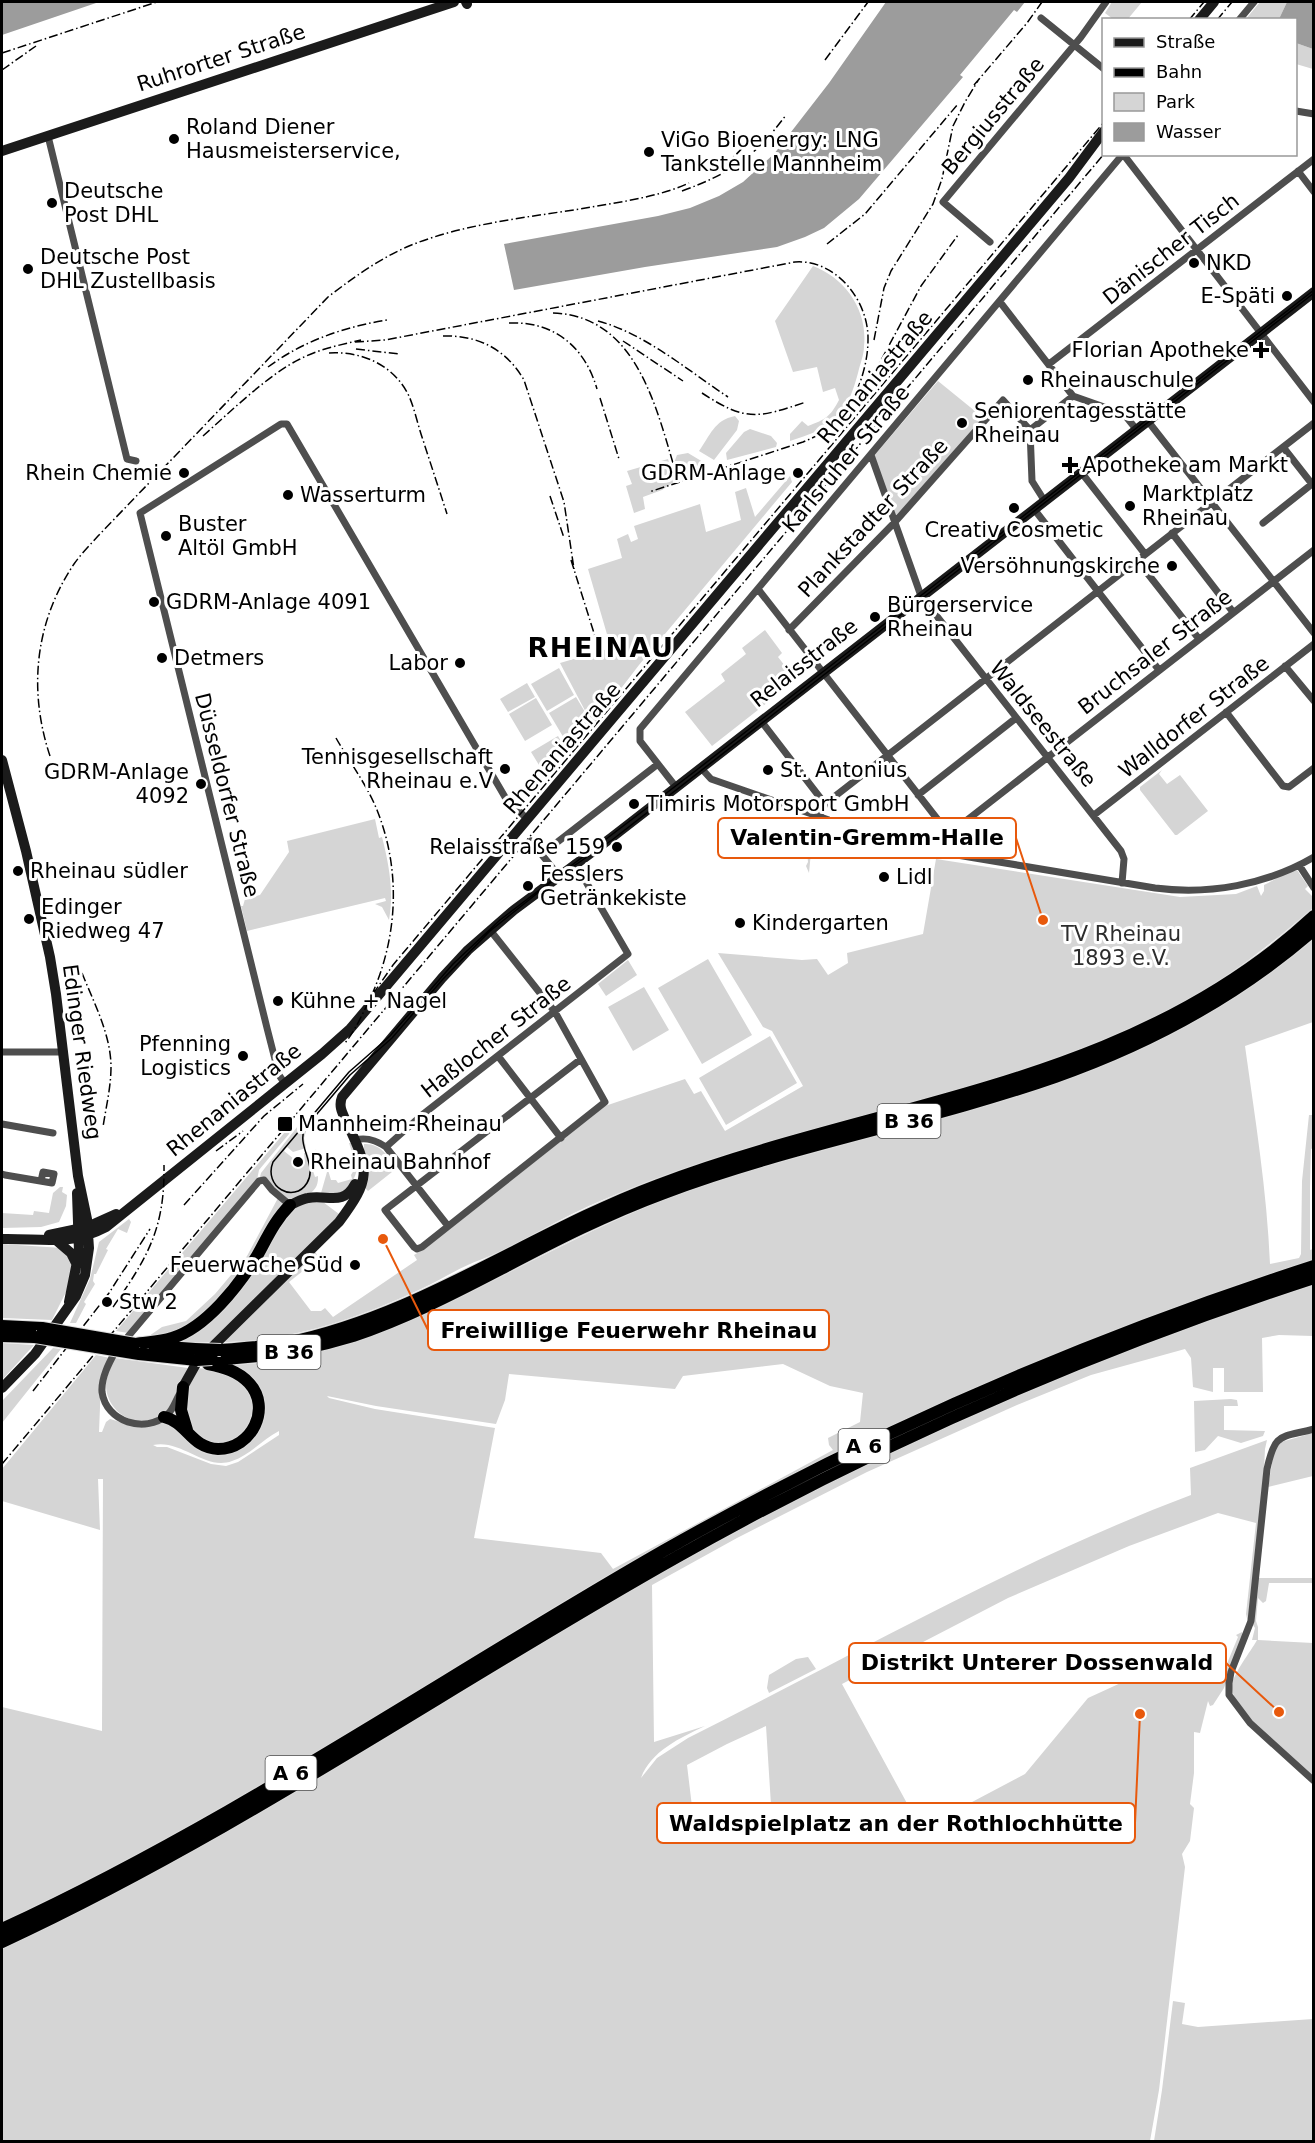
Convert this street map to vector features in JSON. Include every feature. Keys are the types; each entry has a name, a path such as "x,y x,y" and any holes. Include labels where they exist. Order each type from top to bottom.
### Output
{"highway":[{"name":"B 36","path":"2,1326 143,1346 200,1358 268,1356 346,1338 405,1315 571,1222 626,1197 679,1177 787,1143 1046,1070 1106,1047 1169,1018 1220,988 1273,950 1314,916"},
{"name":"B 36","path":"200,1358 221,1350 283,1344 333,1331 402,1306 595,1221 686,1185 760,1161 992,1097 1109,1056 1173,1026 1223,997 1266,968 1314,930"},
{"path":"143,1346 183,1334 212,1312 246,1272 278,1218 290,1205"},
{"name":"A 6","path":"2,1929 168,1845 356,1735 609,1582 804,1476 915,1422 1029,1372 1173,1315 1314,1266"},
{"name":"A 6","path":"2,1942 98,1895 213,1833 614,1593 802,1490 927,1429 1058,1372 1185,1322 1314,1278"},
{"name":"B 36","path":"2,1336 38,1332"},
{"path":"164,1418 175,1421 199,1444 211,1448 231,1447 242,1442 249,1435 258,1417 258,1401 249,1383 233,1371 200,1358"},
{"path":"183,1388 181,1410 188,1434"}],"main road":[{"name":"Ruhrorter Straße","path":"2,151 454,2"},
{"path":"1201,18 1214,2"},
{"name":"Rhenaniastraße","path":"86,1232 119,1219 341,1038 362,1016 526,818 1069,178 1102,134"},
{"name":"Relaisstraße","path":"183,1388 197,1362 332,1228 345,1212 361,1187 364,1171 362,1156 340,1103 344,1093 361,1073 368,1056 391,1038 448,971 489,930 558,875 611,838 1044,500 1081,472 1103,460 1147,420 1314,292"},
{"name":"Edinger Riedweg","path":"2,760 44,929 56,994 78,1176 85,1208 86,1232"},
{"name":"Relaisstraße","path":"357,1144 359,1169 357,1193"},
{"name":"Edinger Riedweg","path":"78,1176 77,1202 86,1232"},
{"path":"290,1205 306,1198 346,1195 351,1192 357,1181"},
{"path":"327,1198 339,1204 345,1212"},
{"path":"85,1208 98,1217 106,1219"},
{"name":"Rhenaniastraße","path":"86,1232 106,1219 125,1212"},
{"path":"26,1239 86,1232"},
{"path":"2,1239 57,1241 86,1232"},
{"path":"2,1388 35,1354 80,1289 85,1275 88,1248 86,1232"},
{"path":"68,1305 86,1232"},
{"path":"57,1241 71,1253 77,1266"}],"street":[{"name":"Bergiusstraße","path":"990,242 943,202 1074,45 1106,2"},
{"path":"1241,18 1254,2"},
{"path":"1041,18 1102,67"},
{"path":"1297,111 1314,114"},
{"path":"48,136 127,459 136,461"},
{"name":"Karlsruher Straße","path":"676,787 640,741 640,729 1121,156"},
{"path":"1125,156 1314,402"},
{"name":"Dänischer Tisch","path":"1049,364 1314,159"},
{"path":"1298,171 1314,192"},
{"path":"1000,302 1073,396 1124,414 1136,429"},
{"path":"1044,500 1032,481 1030,430 1073,396"},
{"name":"Plankstadter Straße","path":"789,630 895,522 1004,400 1030,430"},
{"path":"1147,420 1314,633"},
{"path":"819,816 825,804 1314,423"},
{"name":"Düsseldorfer Straße","path":"285,1084 279,1074 267,1028 140,513 281,424 287,424 505,797 526,818"},
{"path":"1263,523 1313,484 1283,447"},
{"name":"Waldseestraße","path":"871,455 921,596 1123,854 1122,883"},
{"path":"1081,472 1145,555"},
{"path":"1034,509 1159,670"},
{"path":"1172,533 1233,612"},
{"name":"Bruchsaler Straße","path":"939,853 944,838 1314,550"},
{"path":"1137,560 1199,639"},
{"path":"758,589 949,834"},
{"name":"Walldorfer Straße","path":"1094,815 1314,644"},
{"path":"1285,666 1314,701"},
{"path":"1226,712 1283,786 1288,788 1314,768"},
{"path":"918,795 1016,718"},
{"path":"761,721 825,804"},
{"path":"542,854 658,764"},
{"path":"701,768 711,779 899,843 939,853 1122,883 1174,890 1213,889 1245,884 1272,876 1314,857"},
{"path":"531,841 558,875"},
{"name":"Haßlocher Straße","path":"386,1147 422,1115 628,954 575,863"},
{"path":"1299,865 1314,888"},
{"path":"489,930 555,1012 581,1059 604,1102 417,1249 385,1210 581,1059"},
{"path":"2,1052 64,1052"},
{"path":"498,1056 561,1138"},
{"path":"2,1124 53,1133"},
{"path":"357,1144 363,1138 377,1140 386,1147 448,1226"},
{"path":"2,1174 42,1181"},
{"path":"183,1388 173,1408 164,1418 150,1424 137,1425 115,1416 102,1391 106,1370 115,1352 259,1181 264,1180 290,1205"},
{"path":"1314,1429 1283,1437 1275,1442 1271,1449 1251,1621 1231,1672 1228,1689 1232,1701 1250,1723 1314,1780"}],"green space":[{"path":"1112,2 1142,2 1129,18 1112,18 1105,13"},
{"path":"1260,2 1287,2 1279,18 1247,18"},
{"path":"1297,43 1313,49 1313,69 1297,64"},
{"path":"813,266 835,278 852,297 862,320 864,349 853,390 839,415 823,428 790,441 790,434 802,421 808,426 823,419 830,414 839,400 835,388 823,392 817,367 793,372 775,321"},
{"path":"938,381 986,420 895,522 874,456"},
{"path":"735,416 739,421 737,430 714,460 699,451 717,425"},
{"path":"750,429 771,436 777,443 776,447 727,460 726,453 744,432"},
{"path":"688,453 703,462 702,469 687,476 679,475 674,463 677,455"},
{"path":"668,459 675,481 662,490 643,497 645,509 634,513 626,486 632,484 627,471"},
{"path":"790,476 792,482 639,665 593,725 565,740 549,713 576,697 591,722 560,663 611,648 588,569 622,558 617,539 628,534 631,542 638,539 634,526 700,504 706,532 741,520 735,492 746,488 755,517"},
{"path":"765,630 782,653 778,657 796,680 712,746 685,712 725,681 721,674 746,654 742,648"},
{"path":"559,668 574,695 547,711 531,684"},
{"path":"527,683 535,697 508,712 500,699"},
{"path":"536,698 552,725 525,741 509,714"},
{"path":"558,736 566,750 539,765 531,752"},
{"path":"1162,770 1159,774 1167,784 1180,775 1208,811 1177,835 1140,790 1140,787"},
{"path":"806,818 825,824 821,830 813,830 809,873 806,866 808,862"},
{"path":"375,819 389,868 391,899 389,920 382,907 375,904 386,901 385,898 247,931 241,906 245,899 260,895 289,852 287,841"},
{"name":"TV Rheinau 1893 e.V.","path":"936,859 1180,897 1236,894 1257,886 1261,896 1264,885 1297,870 1308,886 1305,889 1313,897 1313,908 1279,937 1207,989 1168,1011 1107,1040 1043,1065 979,1085 781,1138 652,1180 580,1210 421,1289 348,1319 272,1338 220,1342 315,1252 321,1260 316,1265 313,1263 289,1282 311,1311 321,1311 325,1308 333,1317 417,1260 414,1255 605,1106 685,1079 694,1094 701,1091 725,1131 803,1086 772,1031 763,1027 718,953 802,960 817,959 828,975 848,963 847,953 923,934"},
{"path":"1313,938 1313,1022 1245,1046 1257,1127 1270,1264 1299,1258 1301,1254 1302,1181 1309,1115 1313,1115 1310,1250 1313,1249 1313,1260 1225,1290 1050,1357 879,1432 795,1473 631,1562 321,1750 164,1841 2,1922 2,1707 102,1731 103,1479 98,1479 100,1530 2,1501 2,1469 96,1355 110,1358 101,1382 99,1432 102,1432 106,1422 110,1419 141,1428 166,1422 183,1434 232,1451 263,1411 233,1365 294,1358 362,1338 454,1300 632,1213 701,1186 982,1106 1100,1066 1156,1041 1211,1012 1263,978","holes":["783,1364 830,1386 863,1393 860,1422 828,1438 833,1450 613,1569 601,1553 474,1538 495,1428 375,1409 327,1396 376,1406 496,1424 505,1400 509,1374 675,1389 683,1376","279,1431 279,1435 238,1462 226,1466 211,1464 167,1447 153,1445 174,1446 203,1459 222,1463 245,1455"]},
{"path":"708,959 752,1035 702,1064 658,988"},
{"path":"628,960 637,975 606,996 598,984"},
{"path":"644,987 669,1030 633,1051 608,1007"},
{"path":"770,1036 797,1083 726,1125 699,1078"},
{"path":"301,1122 307,1128 304,1138 306,1148 293,1152 287,1147 284,1151 294,1159 297,1166 305,1164 304,1153 307,1152 315,1177 318,1176 318,1182 309,1194 289,1200 265,1177 260,1177"},
{"path":"290,1126 289,1134 259,1170 257,1180 128,1333 116,1331"},
{"path":"349,1143 351,1143 356,1158 357,1170 355,1176 343,1194 321,1193 327,1172 322,1156 315,1149 323,1155 325,1153 328,1155 324,1158 328,1168 332,1169 328,1170 331,1180 336,1180 338,1183 352,1179 351,1175 354,1170 352,1165 356,1164"},
{"path":"364,1144 379,1148 397,1168 368,1191 364,1187"},
{"path":"63,1187 62,1192 67,1195 66,1206 59,1222 41,1227 2,1228 2,1213 33,1215 34,1211 49,1213 53,1193"},
{"path":"278,1198 285,1205 258,1249 217,1303 197,1321 169,1336 149,1336 162,1327 186,1321 215,1294 247,1256"},
{"path":"303,1202 323,1202 339,1214 338,1217 211,1342 178,1342 197,1331 280,1218"},
{"path":"129,1219 131,1222 127,1233 118,1229 106,1249 108,1250 94,1274 95,1284 84,1302 86,1304 76,1323 70,1323 90,1279 99,1242"},
{"path":"2,1244 62,1248 73,1263 69,1286 52,1320 2,1318"},
{"path":"1313,1285 1313,1336 1279,1335 1262,1338 1263,1392 1224,1392 1224,1368 1213,1368 1213,1392 1193,1387 1191,1358 1185,1349 1091,1375 1017,1405 867,1472 737,1538 652,1585 654,1742 705,1726 667,1746 652,1760 641,1778 657,1758 688,1738 999,1579 1126,1521 1191,1495 1190,1468 1267,1440 1248,1623 1246,1614 1256,1523 1218,1513 1129,1546 1008,1598 842,1684 921,1829 1025,1774 1088,1698 1184,1654 1218,1644 1221,1649 1210,1672 1221,1678 1238,1637 1236,1635 1242,1632 1243,1635 1224,1688 1213,1705 1210,1706 1208,1701 1200,1733 1194,1732 1194,1773 1190,1804 1194,1808 1190,1841 1182,1854 1185,1867 1159,2090 1150,2141 2,2141 2,1949 95,1903 276,1803 632,1589 793,1500 938,1430 1012,1398 1161,1338","holes":["766,1726 771,1805 693,1815 687,1765"]},
{"path":"2,1343 34,1345 2,1380"},
{"path":"53,1348 61,1349 2,1423 2,1401"},
{"path":"115,1358 188,1368 168,1409 155,1419 136,1421 118,1412 108,1395 107,1378"},
{"path":"197,1368 226,1374 244,1385 252,1399 253,1415 247,1429 236,1440 222,1445 206,1442 188,1426 184,1397"},
{"path":"1237,1400 1238,1406 1224,1406 1224,1430 1265,1431 1263,1436 1241,1443 1218,1436 1205,1450 1195,1452 1194,1401"},
{"path":"1313,1433 1313,1476 1268,1487 1274,1451 1281,1442"},
{"path":"1258,1578 1313,1578 1313,1583 1269,1583 1266,1601 1263,1603 1258,1598 1256,1621 1258,1640 1313,1643 1313,1776 1251,1721 1234,1696 1233,1680 1257,1640 1252,1640 1255,1628 1253,1625"},
{"path":"808,1657 816,1669 769,1693 767,1688 769,1675 796,1659"},
{"path":"1173,2001 1185,2003 1182,2024 1198,2027 1313,2019 1313,2141 1154,2141"}],"water":[{"path":"2,2 99,2 2,35"},
{"path":"886,2 1025,2 1017,12 1014,10 960,75 963,77 859,199 824,228 777,247 514,290 504,244 690,208 719,196 743,182 774,154 829,83"},
{"path":"1287,2 1313,2 1313,49 1297,43 1297,18 1279,18"}],"tram line":[{"path":"1314,290 500,920 453,964 390,1036 349,1072 273,1162 272,1179 276,1185 281,1190 295,1192 307,1183 310,1169 303,1142 305,1128 350,1075 392,1038 443,979 490,931 559,876 612,840 1314,293"}],"railway":[{"path":"2,53 157,2"},
{"path":"825,60 868,2"},
{"path":"974,85 1042,2"},
{"path":"1191,18 1204,2"},
{"path":"1219,18 1232,2"},
{"path":"2,70 36,46"},
{"path":"874,340 884,288 891,271 933,204 942,179 953,126 979,79"},
{"path":"827,244 865,214 958,104"},
{"path":"682,191 715,177 741,162 764,142 786,115"},
{"path":"373,994 393,965 1102,124"},
{"path":"725,166 752,138"},
{"path":"2,1464 1102,156"},
{"path":"50,756 39,706 39,657 43,633 51,609 74,564 98,536 328,297 387,257 430,238 476,226 641,198 689,183"},
{"path":"858,403 921,286 958,235"},
{"path":"355,342 385,340 795,262 824,267 836,275 847,285 863,311 868,340 866,361 860,383 850,404 838,421 826,431 803,442 649,492"},
{"path":"553,313 583,318 607,332 626,351 641,374 653,401 679,483"},
{"path":"268,367 324,336 387,320"},
{"path":"598,321 616,327 649,344 728,397"},
{"path":"509,323 540,327 565,340 585,361 597,389"},
{"path":"443,336 468,338 490,346 509,360 524,380 564,502 574,569"},
{"path":"203,436 250,394 288,366 315,353 361,340"},
{"path":"623,341 683,381"},
{"path":"356,349 399,354"},
{"path":"329,353 353,355 376,362 386,368 403,385 413,407 447,514"},
{"path":"702,393 730,409 752,414 764,414 806,402"},
{"path":"600,398 619,459"},
{"path":"550,496 564,538"},
{"path":"571,560 599,649"},
{"path":"336,738 377,810 391,860 393,885 393,910 384,960 366,1007 345,1043"},
{"path":"82,973 101,1019 110,1055 110,1082 103,1127"},
{"path":"184,1205 264,1116 303,1084"},
{"path":"216,1151 243,1131"},
{"path":"113,1307 136,1273 152,1241 161,1207 164,1165"},
{"path":"33,1391 109,1293 150,1229"}],"place":[{"name":"Roland Diener Hausmeisterservice,","path":"174,139"},
{"name":"ViGo Bioenergy: LNG Tankstelle Mannheim","path":"649,152"},
{"name":"Deutsche Post DHL","path":"52,203"},
{"name":"NKD","path":"1194,263"},
{"name":"Deutsche Post DHL Zustellbasis","path":"28,269"},
{"name":"E-Späti","path":"1287,296"},
{"name":"Florian Apotheke","path":"1261,350"},
{"name":"Rheinauschule","path":"1028,380"},
{"name":"Seniorentagesstätte Rheinau","path":"962,423"},
{"name":"Apotheke am Markt","path":"1070,465"},
{"name":"Rhein Chemie","path":"184,473"},
{"name":"GDRM-Anlage","path":"798,473"},
{"name":"Wasserturm","path":"288,495"},
{"name":"Marktplatz Rheinau","path":"1130,506"},
{"name":"Creativ Cosmetic","path":"1014,508"},
{"name":"Buster Altöl GmbH","path":"166,536"},
{"name":"Versöhnungskirche","path":"1172,566"},
{"name":"GDRM-Anlage 4091","path":"154,602"},
{"name":"Bürgerservice Rheinau","path":"875,617"},
{"name":"Detmers","path":"162,658"},
{"name":"Labor","path":"460,663"},
{"name":"Tennisgesellschaft Rheinau e.V","path":"505,769"},
{"name":"St. Antonius","path":"768,770"},
{"name":"GDRM-Anlage 4092","path":"201,784"},
{"name":"Timiris Motorsport GmbH","path":"634,804"},
{"name":"Relaisstraße 159","path":"617,847"},
{"name":"Rheinau südler","path":"18,871"},
{"name":"Lidl","path":"884,877"},
{"name":"Fesslers Getränkekiste","path":"528,886"},
{"name":"Edinger Riedweg 47","path":"29,919"},
{"name":"Valentin-Gremm-Halle","path":"1043,920"},
{"name":"Kindergarten","path":"740,923"},
{"name":"Kühne + Nagel","path":"278,1001"},
{"name":"Pfenning Logistics","path":"243,1056"},
{"name":"Mannheim-Rheinau","path":"285,1124"},
{"name":"Rheinau Bahnhof","path":"298,1162"},
{"name":"Freiwillige Feuerwehr Rheinau","path":"383,1239"},
{"name":"Feuerwache Süd","path":"355,1265"},
{"name":"Stw 2","path":"107,1302"},
{"name":"Distrikt Unterer Dossenwald","path":"1279,1712"},
{"name":"Waldspielplatz an der Rothlochhütte","path":"1140,1714"}],"district":[{"name":"RHEINAU","path":"601,648"}]}
